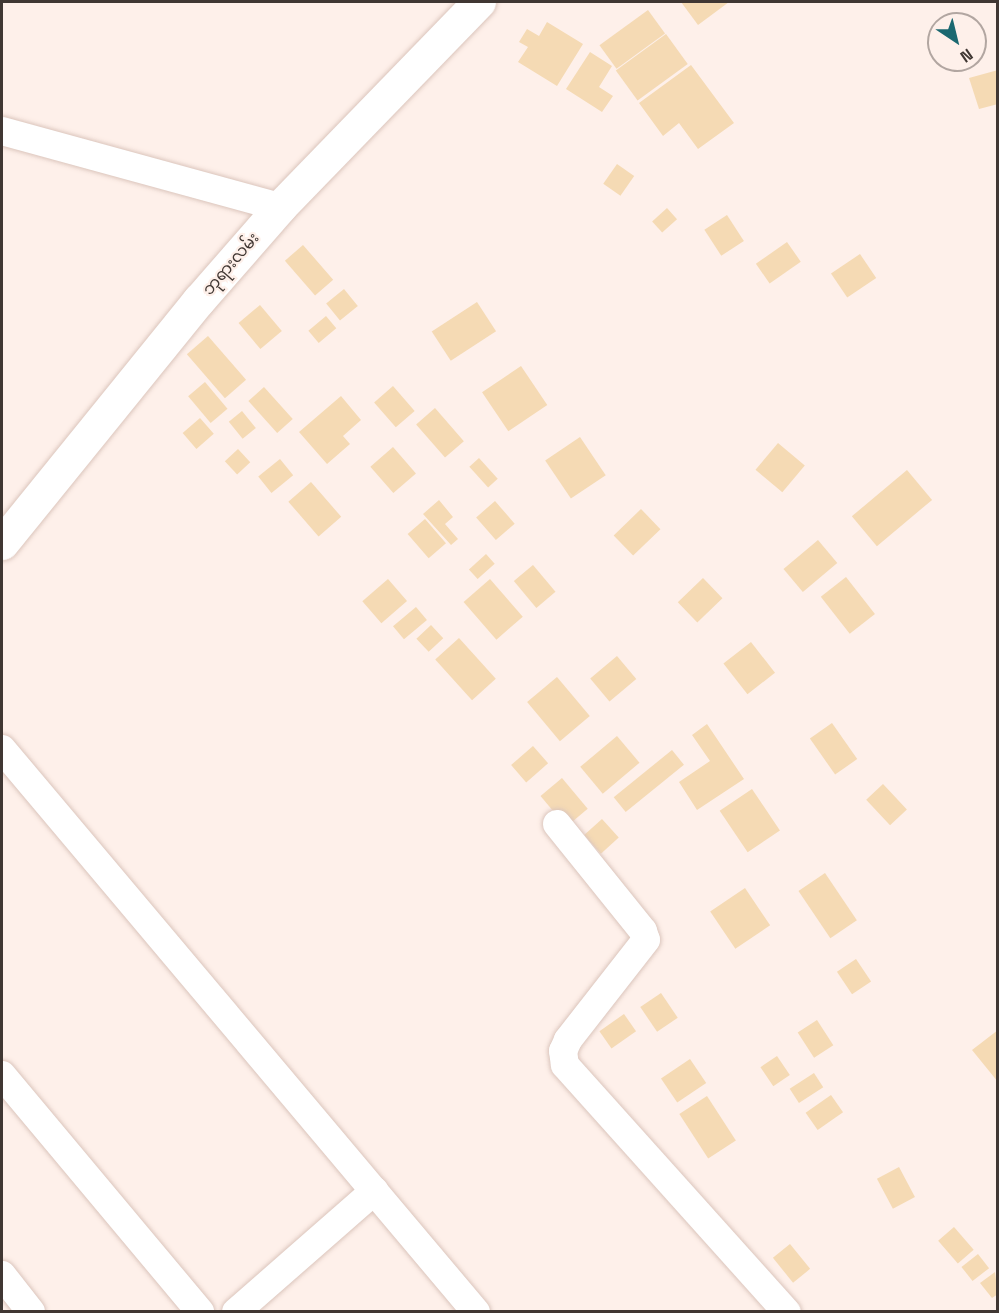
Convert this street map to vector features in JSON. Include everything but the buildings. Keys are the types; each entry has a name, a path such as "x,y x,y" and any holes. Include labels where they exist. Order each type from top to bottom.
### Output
{"street":[{"name":"ဘုရားလမ်း","path":"2,543 199,300 280,207 479,2"},
{"path":"2,131 280,207"},
{"path":"2,749 476,1311"},
{"path":"557,824 643,931 646,940 568,1040 563,1051 565,1065 787,1311"},
{"path":"2,1075 200,1311"},
{"path":"236,1311 374,1191"},
{"path":"2,1275 31,1311"}]}
